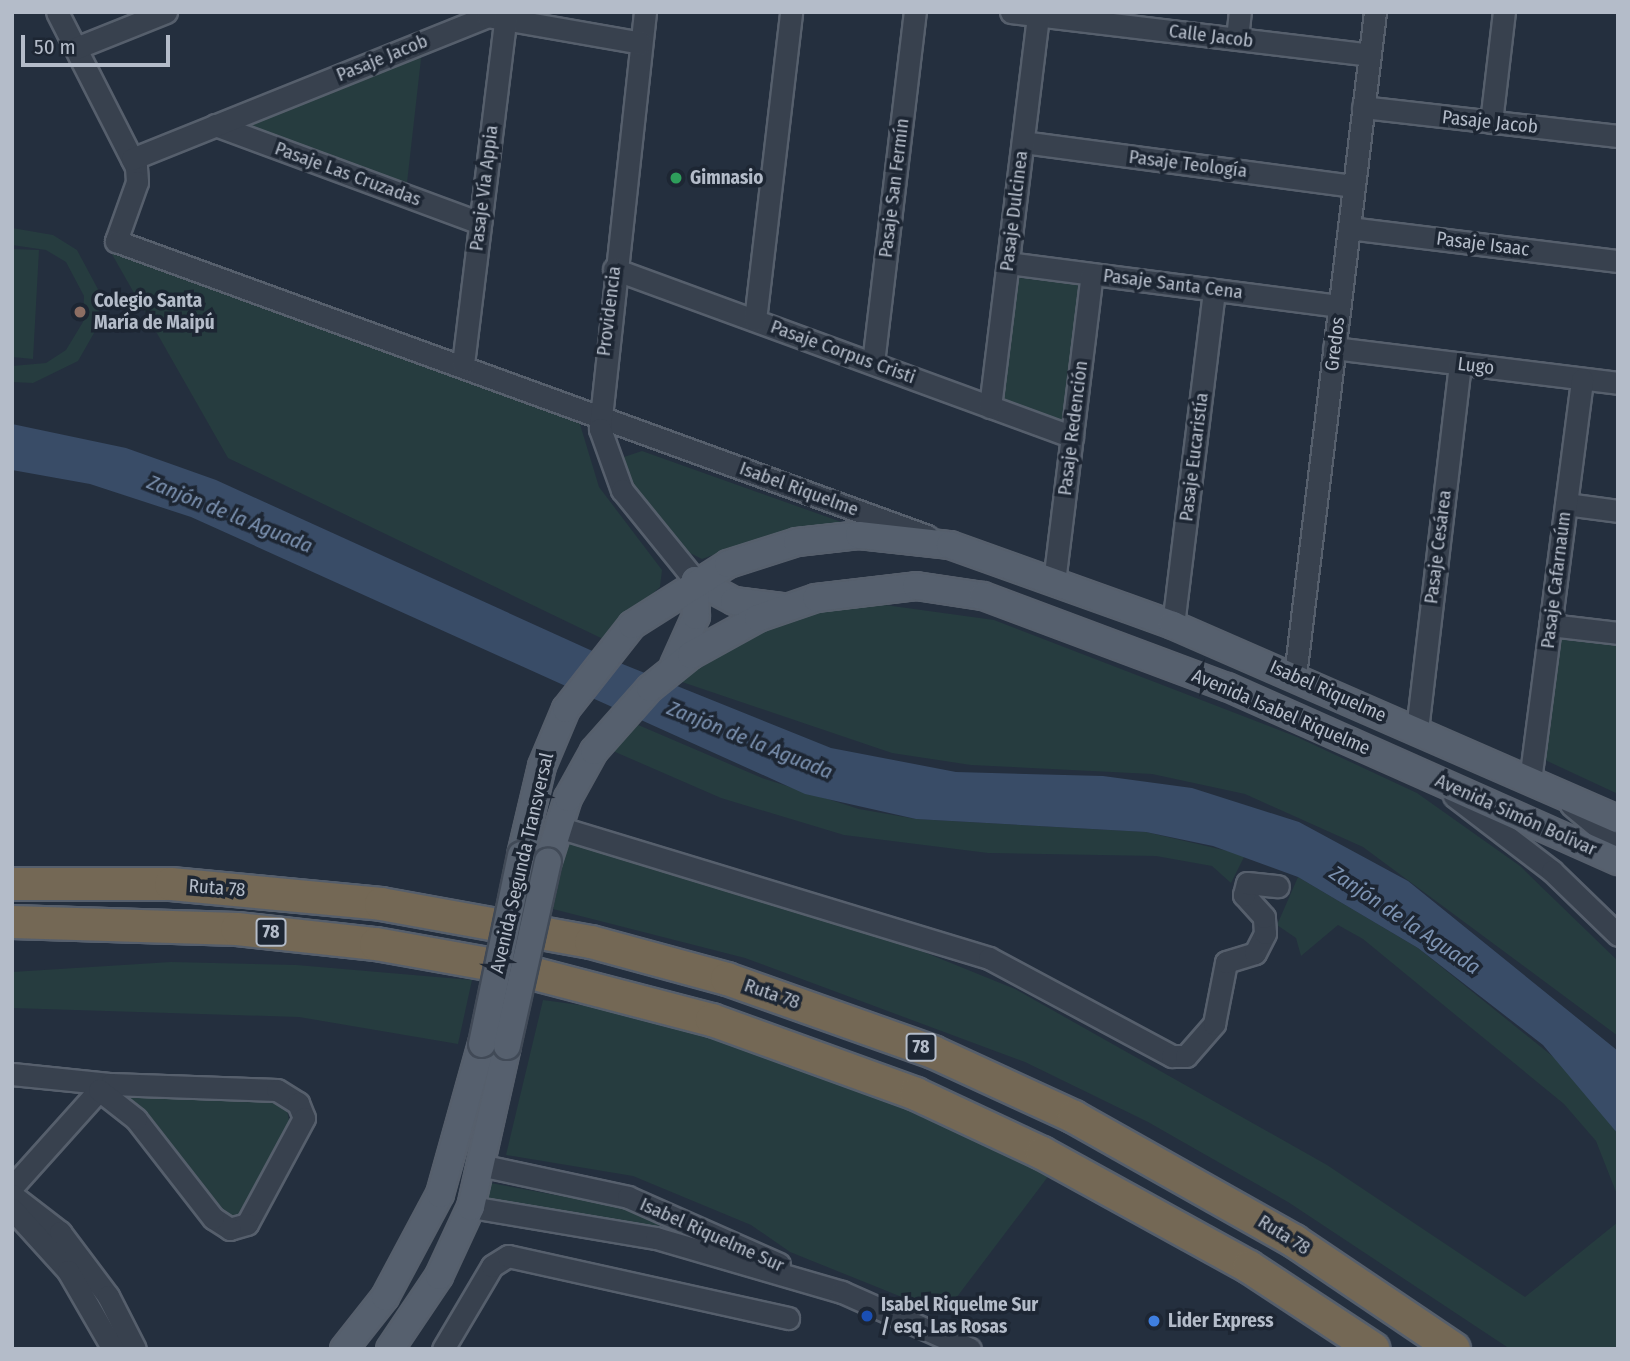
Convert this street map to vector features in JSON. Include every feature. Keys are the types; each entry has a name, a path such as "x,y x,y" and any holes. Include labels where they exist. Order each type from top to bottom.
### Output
{"highway":[{"name":"Ruta 78","path":"19,883 171,884 421,909 591,942 790,999 1004,1083 1149,1156 1294,1241 1454,1349"},
{"name":"Ruta 78","path":"12,922 237,929 452,956 647,1000 769,1038 915,1094 1084,1174 1249,1267 1374,1349"},
{"path":"12,936 89,923"}],"main road":[{"name":"Avenida Segunda Transversal","path":"390,1349 439,1276 471,1207 484,1166 494,1045 521,855 542,766 565,709 619,639 695,580 762,551 820,539 904,536 950,545"},
{"name":"Isabel Riquelme","path":"950,545 1173,625 1295,676 1541,786"},
{"path":"670,671 696,616 695,580 734,601 788,607"},
{"name":"Avenida Segunda Transversal","path":"344,1349 385,1297 440,1194 494,1045 558,827 580,772 607,734 670,671 728,633 788,607 895,586"},
{"name":"Avenida Isabel Riquelme","path":"895,586 960,591 1005,603 1227,687 1415,769"},
{"name":"Avenida Simón Bolívar","path":"1415,769 1618,860"},
{"name":"Avenida Simón Bolívar","path":"1541,786 1618,819"},
{"path":"440,1194 484,1166"}],"street":[{"path":"57,12 131,159"},
{"path":"75,48 166,12"},
{"name":"Providencia","path":"645,12 598,414 607,459 622,490 695,580"},
{"path":"755,320 791,12"},
{"name":"Pasaje San Fermín","path":"873,363 915,12"},
{"name":"Calle Jacob","path":"1011,12 1038,16 1110,18 1237,39 1370,55"},
{"path":"1237,39 1240,12"},
{"name":"Gredos","path":"1295,676 1375,12"},
{"path":"1491,122 1504,12"},
{"name":"Pasaje Jacob","path":"131,159 479,18 505,16 641,43"},
{"name":"Pasaje Vía Appia","path":"463,364 505,16"},
{"name":"Pasaje Dulcinea","path":"990,407 1038,16"},
{"name":"Pasaje Jacob","path":"1363,107 1491,122 1617,130"},
{"name":"Pasaje Las Cruzadas","path":"215,125 480,223"},
{"name":"Pasaje Teología","path":"1023,142 1353,186"},
{"name":"Isabel Riquelme","path":"131,159 137,182 116,241 463,364 950,545"},
{"name":"Pasaje Isaac","path":"1349,228 1618,261"},
{"name":"Pasaje Santa Cena","path":"1008,263 1339,306"},
{"name":"Pasaje Corpus Cristi","path":"614,269 1072,436"},
{"name":"Pasaje Redención","path":"1054,582 1092,274"},
{"name":"Pasaje Eucaristía","path":"1173,625 1214,290"},
{"name":"Lugo","path":"1334,348 1618,383"},
{"name":"Pasaje Cesárea","path":"1417,730 1460,363"},
{"name":"Pasaje Cafarnaúm","path":"1541,786 1550,625 1582,379"},
{"path":"1566,504 1618,511"},
{"path":"1550,625 1618,633"},
{"name":"Avenida Isabel Riquelme","path":"1415,769 1552,871 1618,934"},
{"path":"1541,786 1618,844"},
{"path":"558,827 989,958 1172,1056 1186,1056 1214,1024 1226,962 1255,953 1265,933 1264,917 1244,895 1247,883 1278,886"},
{"path":"12,1074 105,1087 276,1090 298,1103 304,1118 247,1224 230,1229 213,1219 135,1119 105,1087"},
{"path":"12,1187 105,1087"},
{"name":"Isabel Riquelme Sur","path":"484,1166 654,1206 936,1342 970,1349"},
{"path":"12,1195 37,1208 77,1254 135,1349"},
{"name":"Isabel Riquelme Sur","path":"471,1207 612,1228 815,1284"},
{"path":"12,1209 74,1280 113,1349"},
{"path":"443,1349 492,1266 508,1256 788,1318"}],"green space":[{"path":"422,50 407,183 239,122"},
{"path":"12,228 53,235 77,250 100,293 98,326 78,361 33,383 12,382 12,366 46,363 66,350 83,322 84,296 66,262 46,250 12,245"},
{"path":"12,249 39,250 33,359 12,357"},
{"path":"109,249 579,421 599,487 662,570 660,587 603,639 228,458"},
{"path":"1011,277 1081,285 1065,423 996,398"},
{"path":"642,451 847,524 754,540 702,559 686,551 625,479 624,457"},
{"path":"885,605 994,620 1297,737 1417,793 1520,866 1618,961 1618,1036 1363,847 1245,794 1152,774 971,765 892,753 679,681 772,624 818,611"},
{"path":"1557,639 1618,646 1618,794 1545,760"},
{"path":"622,718 762,778 859,809 916,819 1146,832 1245,855 1231,883 1212,866 1156,856 988,853 844,835 721,798 606,748"},
{"path":"568,841 867,929 1015,989 1327,1165 1525,1297 1618,1222 1618,1349 1510,1349 1288,1202 1148,1122 1025,1062 745,958 553,909"},
{"path":"1298,877 1418,948 1572,1072 1618,1134 1618,1197 1596,1141 1564,1104 1363,939 1338,925 1301,956 1296,938 1277,925"},
{"path":"171,962 296,965 472,980 458,1044 299,1017 12,1008 12,972"},
{"path":"543,1000 609,1009 733,1045 864,1091 1050,1174 944,1314 790,1252 751,1225 633,1176 506,1155"},
{"path":"135,1089 270,1100 287,1110 290,1125 237,1218 221,1213 157,1125 126,1097"},
{"path":"485,1182 631,1209 671,1225 661,1237 482,1201"}],"water":[{"name":"Zanjón de la Aguada","path":"12,424 126,448 216,480 610,659 831,748 956,772 1103,776 1192,788 1299,822 1408,881 1618,1051 1618,1134 1543,1045 1418,948 1298,877 1213,846 1146,832 916,819 805,794 191,517 90,484 12,470"}],"place":[{"name":"Gimnasio","path":"676,178"},
{"name":"Colegio Santa María de Maipú","path":"80,312"},
{"name":"Isabel Riquelme Sur / esq. Las Rosas","path":"867,1316"},
{"name":"Lider Express","path":"1154,1321"}]}
